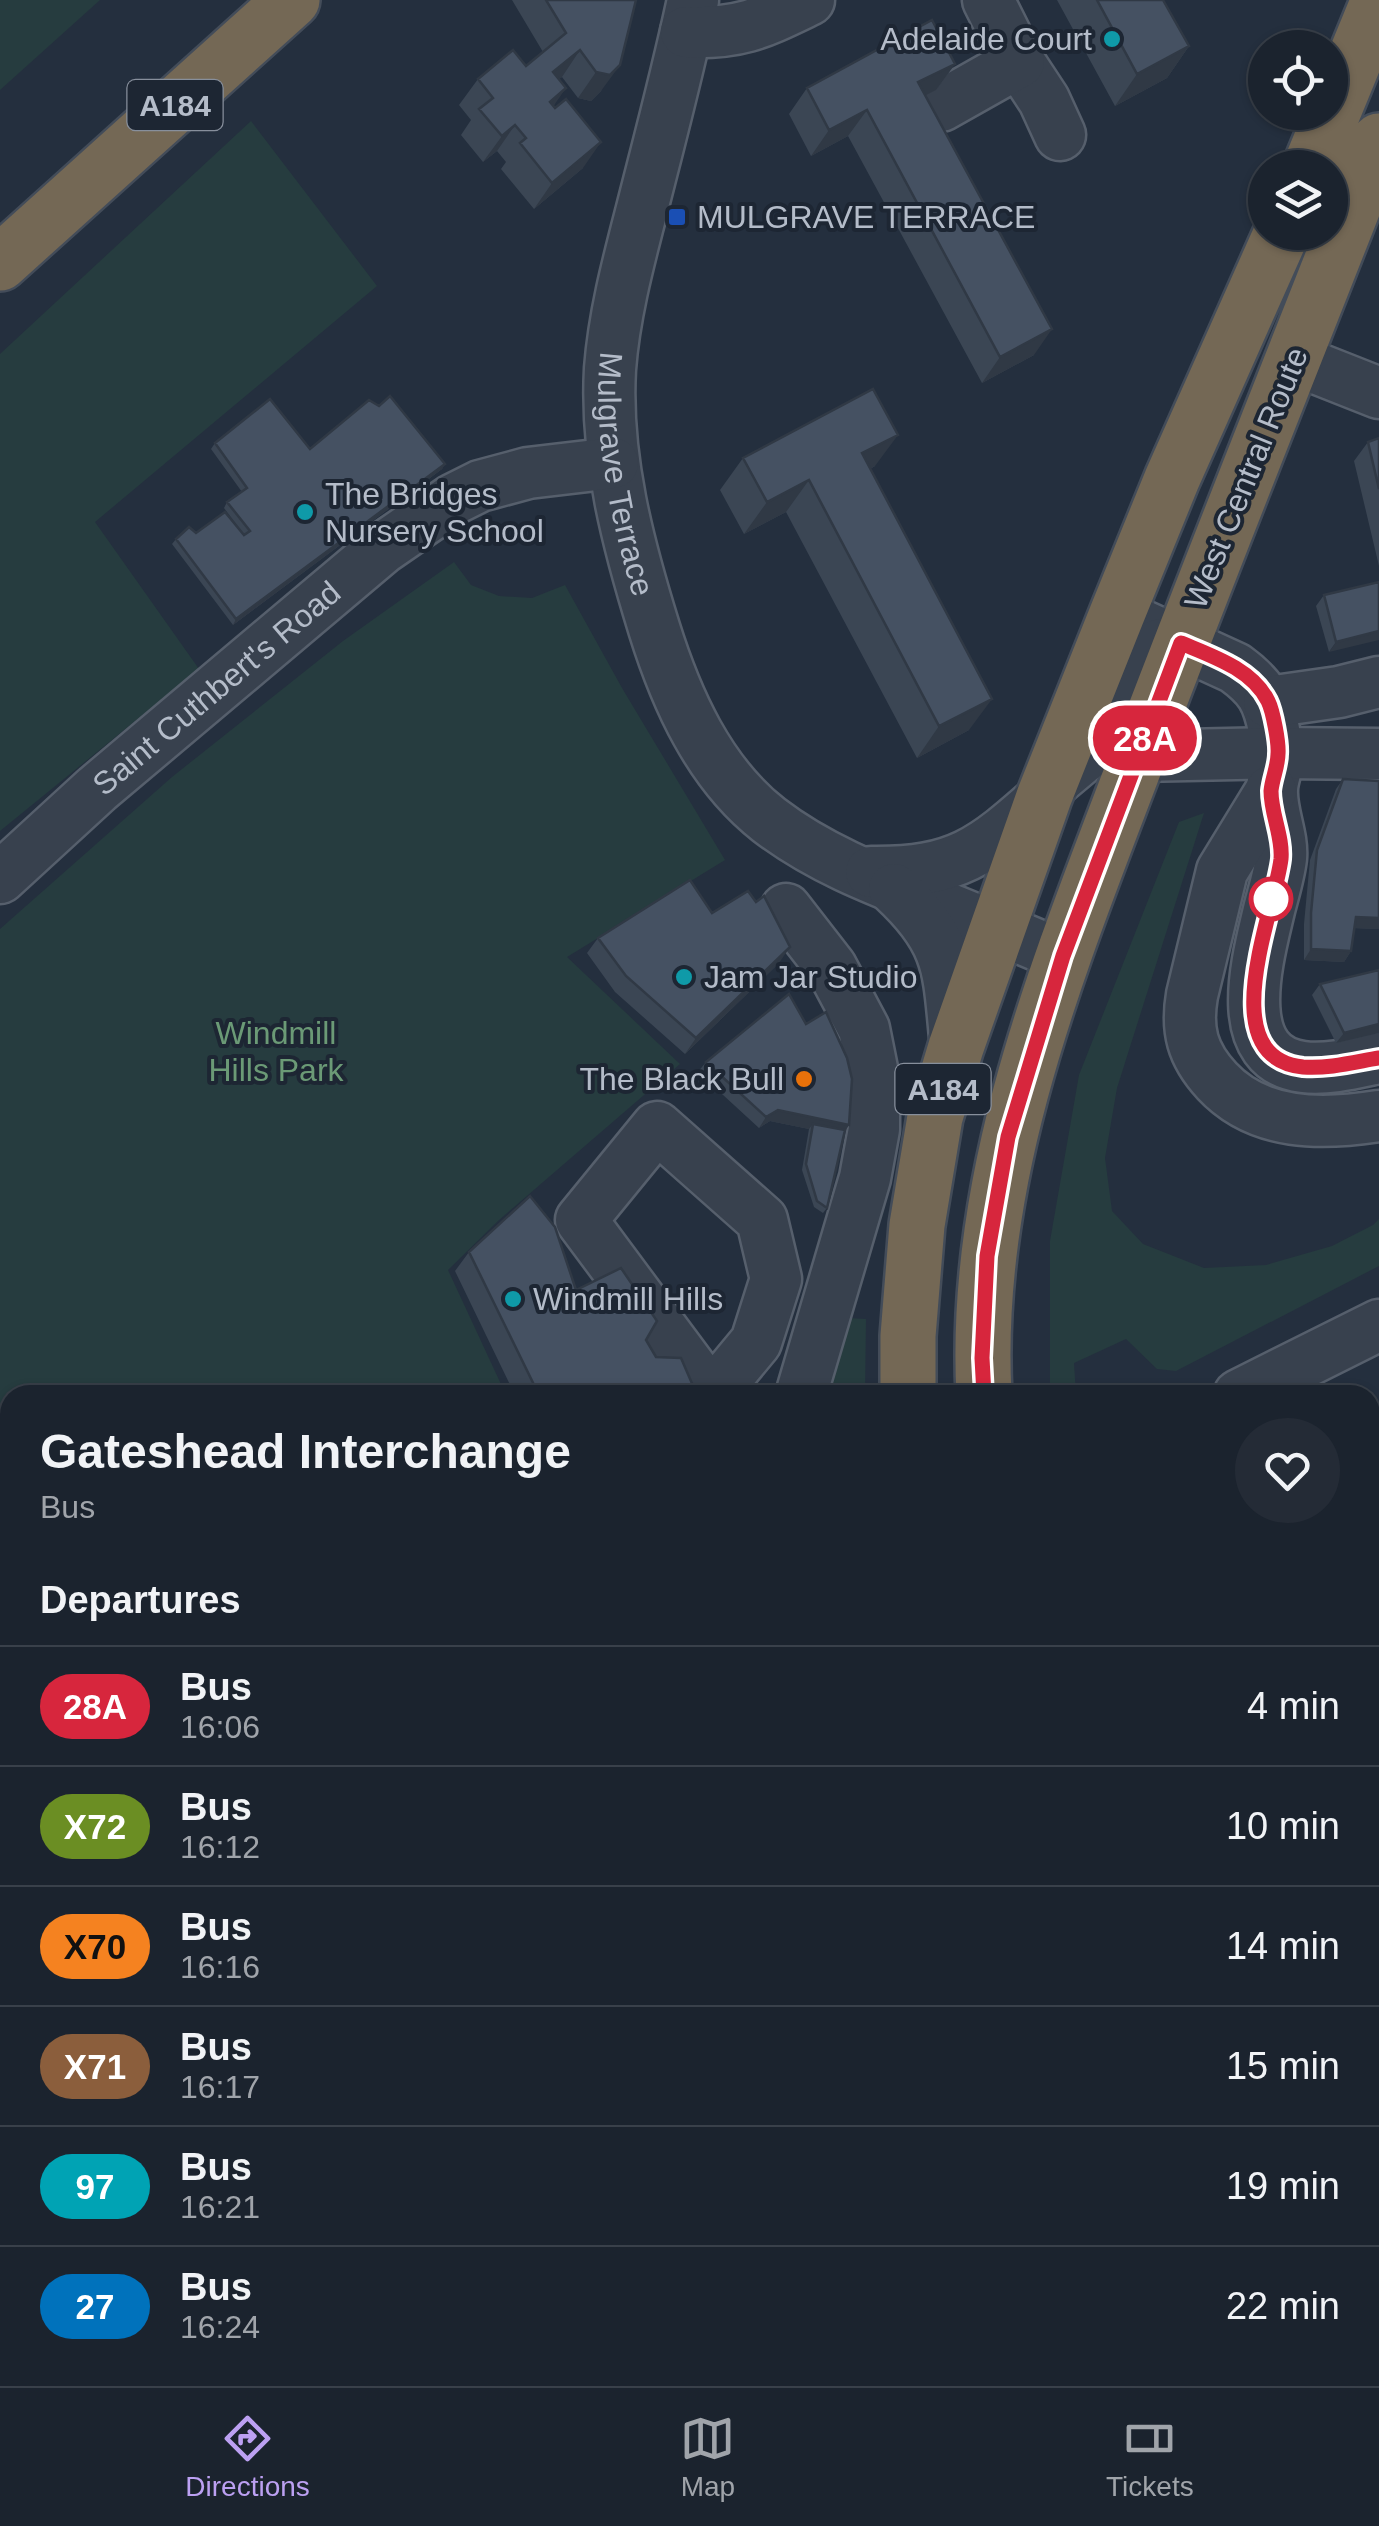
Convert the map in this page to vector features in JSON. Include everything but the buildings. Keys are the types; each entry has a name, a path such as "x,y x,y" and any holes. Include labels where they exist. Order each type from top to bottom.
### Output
{"highway":[{"name":"A184","path":"0,223 251,0"},
{"name":"A184","path":"0,263 292,0"},
{"path":"1317,150 1379,0"},
{"name":"West Central Route","path":"983,1385 987,1256 1008,1137 1063,956 1181,643 1379,141"},
{"name":"West Central Route","path":"908,1385 917,1225 935,1117 956,1047 1046,792 1117,614 1274,250"}],"street":[{"path":"690,16 716,33 762,22 809,0"},
{"path":"988,0 1060,134"},
{"name":"Mulgrave Terrace","path":"690,16 630,257 610,368 613,463 637,574 674,688 691,723 740,793 765,817 814,851 1063,956"},
{"path":"940,106 1019,62"},
{"path":"1293,359 1379,393"},
{"name":"Saint Cuthbert's Road","path":"0,878 97,788 383,548 454,499 480,486 528,473 613,463"},
{"path":"1117,614 1235,668 1269,702 1282,856 1260,949 1252,1007 1256,1027 1276,1056 1290,1064 1342,1065 1379,1058"},
{"name":"Mulgrave Terrace","path":"873,878 962,859 1004,833 1092,750 1142,654 1153,646 1181,643"},
{"path":"1269,702 1379,682"},
{"path":"1138,756 1275,772 1379,754"},
{"path":"1275,772 1222,870 1192,995 1190,1035 1202,1064 1222,1087 1262,1112 1325,1121 1379,1116"},
{"name":"Mulgrave Terrace","path":"873,878 925,921 943,954 956,1047"},
{"path":"786,909 831,967 864,1029 874,1079 874,1129 866,1178 804,1385"},
{"path":"704,1385 580,1220 656,1127 762,1220 776,1278 756,1342 719,1385"},
{"path":"776,1278 832,1292"},
{"path":"1258,1385 1379,1325"}],"green space":[{"path":"0,0 100,0 0,90"},
{"path":"251,121 377,286 95,522 199,669 0,831 0,354"},
{"name":"Windmill Hills Park","path":"454,562 471,585 499,596 532,598 565,585 725,860 567,957 680,1064 499,1220 448,1270 501,1385 0,1385 0,929 172,777 343,641"},
{"path":"1204,813 1117,1088 1105,1158 1112,1211 1143,1244 1204,1268 1266,1265 1332,1246 1379,1219 1379,1266 1176,1371 1157,1369 1126,1339 1074,1363 1075,1385 1050,1385 1050,1241 1079,1075 1179,822"},
{"path":"847,1318 866,1319 865,1385 831,1385 831,1361"}],"bus line":[{"name":"28A","path":"983,1385 987,1256 1008,1137 1063,956 1181,643 1235,668 1269,702 1278,753 1271,792 1282,856 1260,949 1252,1007 1256,1027 1276,1056 1290,1064 1342,1065 1379,1058"}],"place":[{"name":"Adelaide Court","path":"1112,39"},
{"name":"MULGRAVE TERRACE","path":"677,217"},
{"name":"The Bridges Nursery School","path":"305,512"},
{"name":"Jam Jar Studio","path":"684,977"},
{"name":"The Black Bull","path":"804,1079"},
{"name":"Windmill Hills","path":"513,1299"}]}
